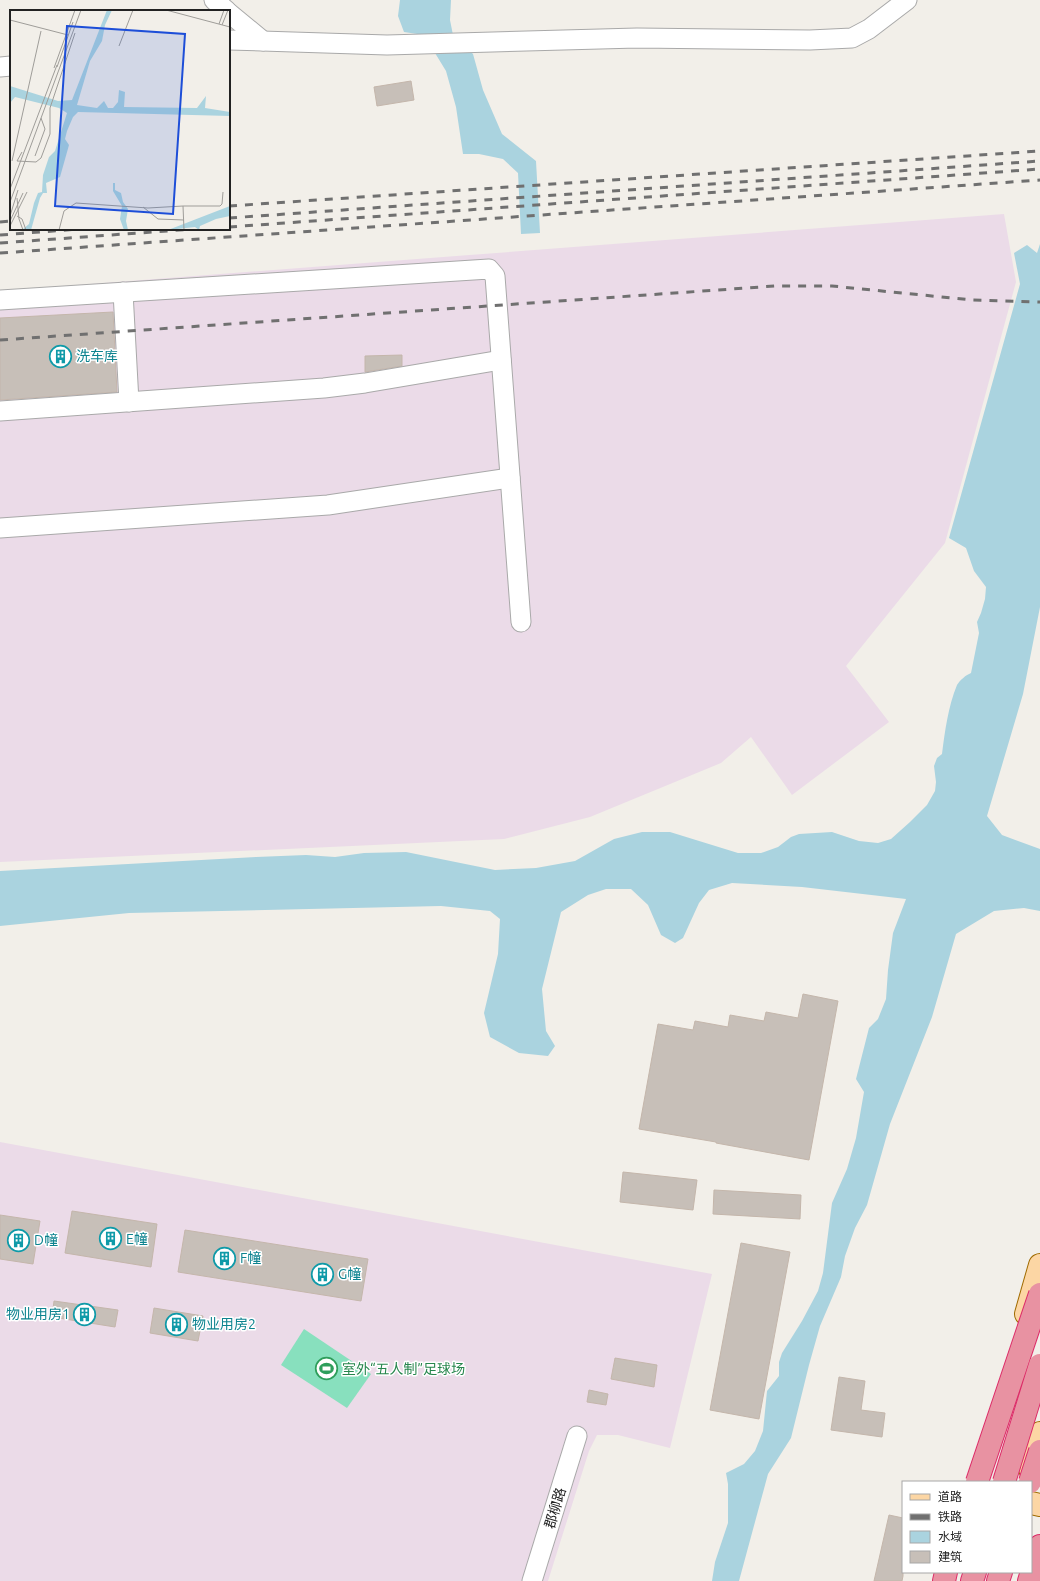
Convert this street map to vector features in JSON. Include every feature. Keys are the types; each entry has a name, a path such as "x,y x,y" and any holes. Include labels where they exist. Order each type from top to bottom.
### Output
{"highway":[{"path":"989,1481 1040,1294"},
{"path":"989,1481 1040,1365"},
{"path":"1031,1481 1040,1451"},
{"path":"1032,1571 1040,1546"}],"main road":[{"path":"989,1481 1040,1265"},
{"path":"1031,1481 1040,1433"}],"street":[{"path":"214,0 226,10"},
{"path":"230,40 387,45 637,38 810,40 852,38 869,29 907,0"},
{"path":"230,14 263,41"},
{"path":"0,67 10,66"},
{"path":"0,300 488,269 495,276 521,622"},
{"path":"123,292 130,402"},
{"path":"0,411 324,388 365,383 501,360"},
{"path":"0,528 328,505 510,478"},
{"name":"郡柳路","path":"532,1581 577,1436"}],"shaded area":[{"path":"1004,214 1016,282 945,543 846,666 889,722 792,795 751,737 721,763 590,817 504,839 0,862 0,291"},
{"path":"0,1142 712,1274 670,1448 618,1435 597,1435 589,1451 548,1581 0,1581"}],"green space":[{"name":"室外“五人制”足球场","path":"304,1329 371,1374 347,1408 281,1365"}],"water":[{"path":"400,0 451,0 450,20 453,35 473,54 483,90 502,134 536,161 540,233 521,234 518,173 503,159 479,154 463,154 456,107 446,71 424,35 404,32 398,16"},
{"path":"1040,244 1040,607 1023,694 987,816 1002,835 1040,849 1040,911 1024,908 994,911 956,934 932,1017 890,1124 867,1205 855,1228 845,1256 841,1277 820,1326 791,1438 768,1474 739,1581 712,1581 715,1562 728,1523 728,1484 726,1473 744,1464 755,1451 763,1431 767,1391 779,1376 779,1362 782,1353 802,1321 818,1291 823,1273 832,1203 847,1169 856,1138 864,1092 856,1079 869,1028 878,1019 886,999 893,933 906,899 802,887 732,883 709,890 699,903 683,938 675,943 661,935 648,905 631,889 606,889 588,895 561,912 542,989 546,1031 555,1046 548,1056 519,1053 490,1037 484,1013 498,954 500,919 490,911 441,906 129,913 0,926 0,871 256,857 306,855 335,857 364,853 406,852 495,870 536,868 575,861 614,839 642,832 670,832 738,853 761,853 778,847 791,837 799,834 832,832 859,841 878,843 891,839 927,805 935,791 936,782 934,766 937,758 942,754 951,702 958,683 971,673 979,633 977,622 985,599 986,587 974,571 966,548 949,538 1020,284 1014,253 1027,245 1037,253"}],"building":[{"path":"411,81 414,100 377,106 374,87"},
{"name":"洗车库","path":"113,312 117,392 0,400 0,318"},
{"path":"402,355 402,366 365,372 365,356"},
{"path":"803,994 838,1001 809,1160 639,1129 658,1024 693,1030 695,1021 728,1027 730,1015 764,1021 766,1012 798,1018"},
{"path":"623,1172 697,1180 693,1210 620,1202"},
{"path":"714,1190 801,1195 800,1219 713,1214"},
{"name":"E幢","path":"72,1211 157,1224 151,1267 65,1253"},
{"name":"D幢","path":"0,1215 40,1221 33,1264 0,1259"},
{"path":"185,1230 368,1259 361,1301 178,1272"},
{"path":"741,1243 790,1252 759,1419 710,1410"},
{"name":"物业用房1","path":"54,1301 118,1310 115,1327 52,1317"},
{"name":"物业用房2","path":"154,1308 203,1316 198,1341 150,1333"},
{"path":"615,1358 657,1365 654,1387 611,1379"},
{"path":"839,1377 865,1381 861,1410 885,1413 882,1437 831,1430"},
{"path":"589,1390 608,1394 606,1405 587,1402"},
{"path":"889,1515 902,1518 902,1581 874,1581"}],"railway":[{"path":"230,206 1040,151"},
{"path":"230,218 1040,161"},
{"path":"230,227 1040,169"},
{"path":"0,253 1040,180"},
{"path":"0,222 10,221"},
{"path":"0,235 67,230"},
{"path":"0,243 180,230"},
{"path":"0,340 775,286 832,286 972,300 1040,302"}],"place":[{"name":"洗车库","path":"61,356"},
{"name":"E幢","path":"111,1239"},
{"name":"D幢","path":"18,1240"},
{"name":"F幢","path":"225,1258"},
{"name":"G幢","path":"322,1274"},
{"name":"物业用房1","path":"85,1314"},
{"name":"物业用房2","path":"176,1324"},
{"name":"室外“五人制”足球场","path":"326,1369"}]}
